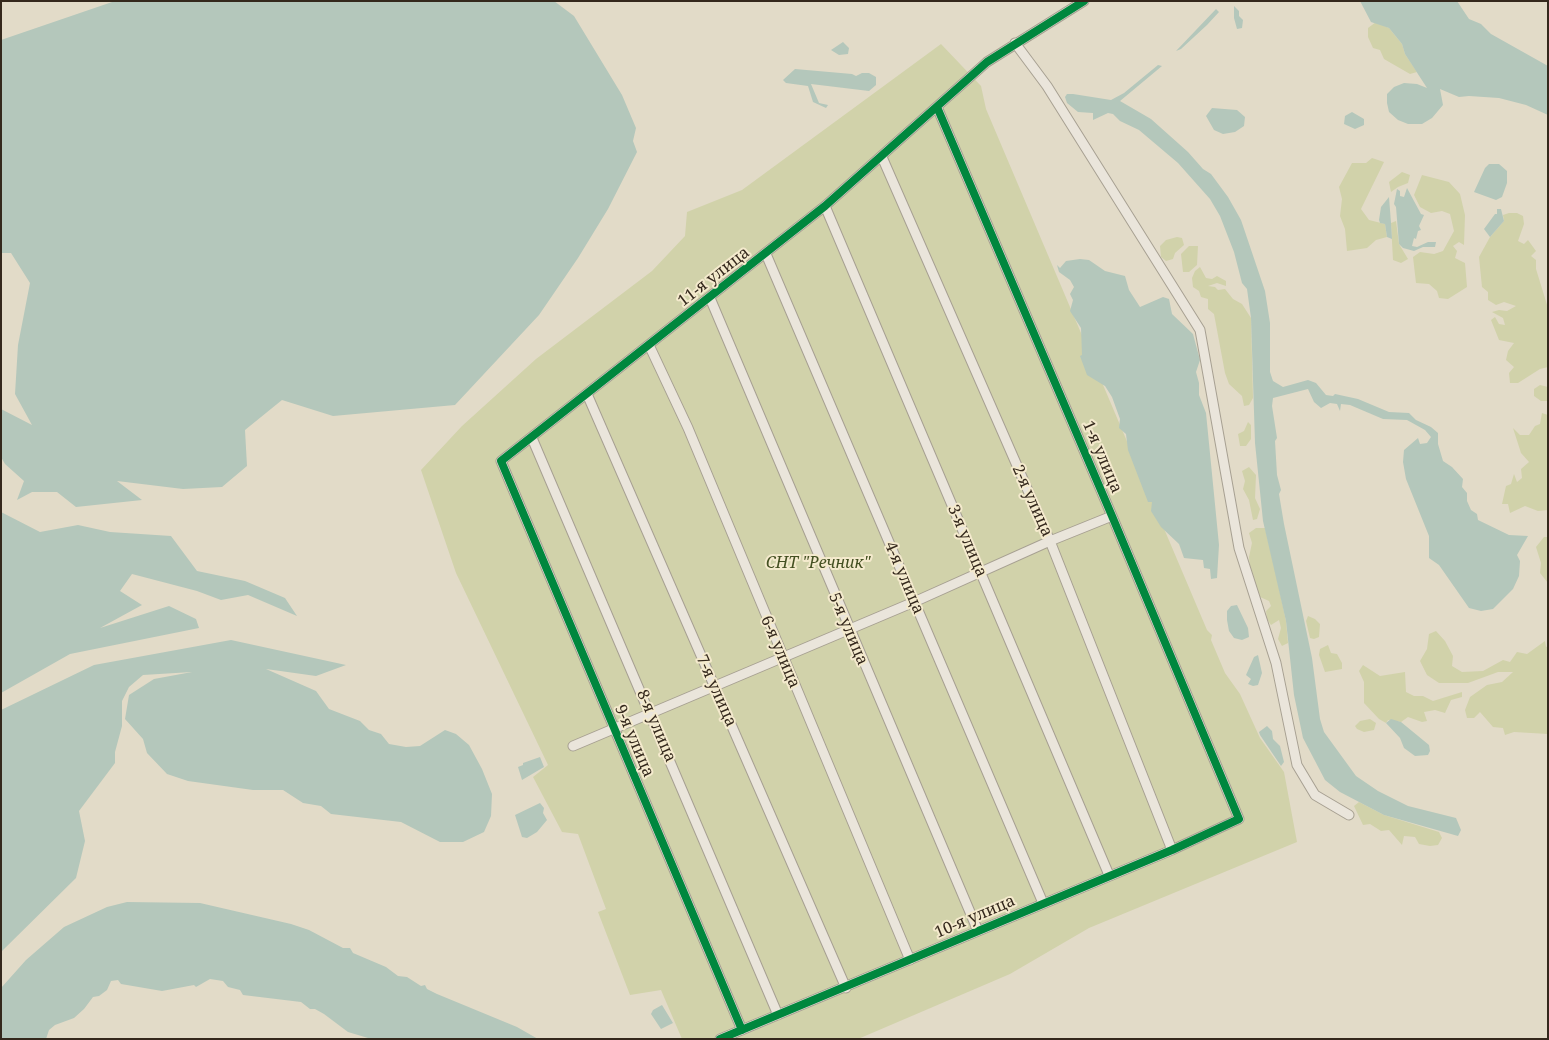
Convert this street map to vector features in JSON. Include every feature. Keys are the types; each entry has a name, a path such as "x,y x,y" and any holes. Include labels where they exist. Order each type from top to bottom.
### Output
{"street":[{"name":"11-я улица","path":"502,462 825,206 882,157 965,80 1015,43 1084,1"},
{"path":"1015,43 1047,86 1200,330 1239,548 1278,670 1297,765 1314,795 1349,815"},
{"name":"1-я улица","path":"937,107 1239,819"},
{"name":"2-я улица","path":"882,157 1050,541 1172,850"},
{"name":"3-я улица","path":"825,206 1109,875"},
{"name":"4-я улица","path":"766,254 1043,903"},
{"name":"5-я улица","path":"710,298 978,931"},
{"name":"6-я улица","path":"649,345 688,428 910,960"},
{"name":"7-я улица","path":"587,394 846,988"},
{"name":"8-я улица","path":"532,438 651,713 778,1015"},
{"name":"9-я улица","path":"502,462 742,1030"},
{"path":"573,746 849,630 1050,541 1112,516"},
{"name":"10-я улица","path":"720,1039 846,988 1109,875 1172,850 1239,819"}],"green space":[{"path":"1376,22 1389,28 1402,44 1405,54 1417,72 1410,74 1384,59 1380,50 1373,48 1368,37 1368,28"},
{"name":"СНТ \"Речник\"","path":"941,44 981,86 986,109 1207,630 1212,635 1211,640 1225,673 1240,694 1260,738 1284,772 1297,842 1089,928 1010,974 858,1039 682,1039 661,990 630,995 598,912 606,909 578,834 562,832 533,777 548,765 456,573 421,470 462,426 536,359 652,271 685,236 687,212 742,190"},
{"path":"1372,158 1384,162 1361,209 1369,220 1385,224 1387,237 1376,240 1367,248 1347,251 1345,229 1340,216 1342,199 1339,187 1352,163 1366,163"},
{"path":"1402,172 1410,175 1408,183 1391,192 1389,182"},
{"path":"1422,175 1449,182 1460,194 1465,215 1464,245 1459,242 1453,246 1457,251 1455,258 1465,263 1467,287 1448,299 1439,298 1437,291 1429,284 1416,283 1413,257 1420,252 1434,254 1443,251 1454,231 1450,214 1442,211 1431,213 1420,207 1414,195"},
{"path":"1517,213 1523,216 1524,224 1518,241 1524,244 1528,240 1536,251 1531,256 1536,260 1536,269 1548,308 1548,367 1540,369 1518,383 1510,383 1509,373 1514,367 1506,360 1508,351 1514,343 1499,340 1491,320 1495,317 1499,324 1505,325 1503,318 1492,312 1499,310 1507,311 1516,306 1504,302 1496,305 1488,300 1488,292 1482,287 1479,257 1490,237 1504,221 1503,215"},
{"path":"1396,221 1399,244 1408,259 1401,263 1393,260 1391,223"},
{"path":"1177,237 1182,238 1184,245 1175,253 1173,259 1166,261 1161,257 1160,246 1166,240"},
{"path":"1189,246 1198,246 1197,265 1189,272 1183,272 1181,254"},
{"path":"1200,267 1206,278 1212,279 1217,276 1226,281 1226,286 1217,283 1208,286 1215,287 1218,290 1225,289 1233,299 1242,304 1251,318 1253,398 1249,405 1244,406 1242,396 1229,384 1225,373 1214,314 1208,309 1208,299 1201,297 1199,291 1193,287 1192,278 1195,271"},
{"path":"1540,385 1548,387 1548,401 1541,401 1534,396 1534,389"},
{"path":"1542,413 1548,415 1548,510 1538,511 1525,506 1510,513 1508,504 1502,504 1506,486 1511,484 1514,474 1517,482 1522,478 1521,469 1529,462 1521,453 1513,428 1520,435 1529,435 1535,426 1540,424"},
{"path":"1248,422 1251,425 1251,439 1246,446 1240,446 1238,434 1244,431"},
{"path":"1249,467 1256,475 1255,498 1260,509 1257,519 1253,520 1249,500 1243,489 1245,481 1242,471"},
{"path":"1256,528 1265,528 1276,574 1286,621 1288,643 1282,646 1278,639 1281,628 1279,620 1271,625 1267,619 1266,611 1271,606 1269,601 1260,597 1250,569 1249,557 1252,543 1249,533"},
{"path":"1544,537 1548,537 1548,583 1540,573 1541,563 1536,547"},
{"path":"1308,616 1320,624 1319,637 1314,639 1310,638 1306,621"},
{"path":"1436,631 1445,641 1453,656 1452,666 1462,672 1483,671 1503,660 1510,662 1517,652 1527,654 1545,641 1546,647 1548,646 1548,734 1514,732 1505,735 1503,728 1493,727 1480,712 1474,718 1467,718 1465,710 1470,697 1487,685 1502,682 1513,672 1498,672 1468,683 1439,683 1427,675 1420,661 1427,649 1429,634"},
{"path":"1328,645 1331,653 1337,654 1342,663 1342,669 1325,672 1319,655 1320,649"},
{"path":"1363,665 1380,676 1405,672 1406,692 1414,696 1423,696 1433,701 1462,692 1462,697 1451,700 1445,713 1435,710 1424,712 1427,721 1422,722 1408,717 1401,722 1388,720 1386,723 1379,719 1364,703 1364,682 1359,671"},
{"path":"1370,719 1376,723 1374,730 1364,732 1355,726 1360,721"},
{"path":"1359,802 1384,815 1439,832 1442,838 1438,845 1430,846 1419,844 1415,837 1404,836 1402,845 1389,830 1381,831 1370,824 1363,825 1354,806"}],"shaded area":[{"path":"115,1 554,1 574,16 622,95 636,128 633,141 637,152 608,209 578,258 539,315 455,405 333,416 282,400 245,430 247,466 222,487 183,489 117,481 142,500 76,507 57,492 32,492 17,500 24,481 5,464 1,457 1,409 32,425 15,394 18,345 30,283 11,253 1,253 1,40"},
{"path":"1360,1 1457,1 1469,19 1481,24 1491,34 1548,66 1548,115 1526,105 1499,98 1459,97 1440,89 1443,105 1432,118 1422,124 1408,124 1398,120 1389,112 1387,94 1394,87 1404,83 1417,84 1427,88 1405,54 1402,44 1389,28 1371,22"},
{"path":"1234,6 1239,11 1239,16 1243,20 1242,28 1237,29 1234,18"},
{"path":"1216,9 1219,12 1207,25 1181,49 1176,51"},
{"path":"843,42 849,48 848,54 839,55 831,50"},
{"path":"1158,65 1162,66 1120,101 1151,119 1188,152 1203,169 1211,174 1228,197 1241,220 1265,291 1270,323 1270,372 1273,381 1283,387 1308,380 1316,383 1326,395 1333,396 1335,394 1358,399 1389,412 1409,413 1416,420 1431,427 1438,433 1438,444 1443,461 1452,467 1463,479 1462,487 1467,493 1467,501 1471,510 1477,514 1478,520 1509,535 1528,536 1517,555 1520,561 1519,576 1513,589 1493,609 1481,611 1469,608 1439,565 1429,558 1429,536 1406,479 1403,462 1404,450 1418,438 1420,444 1427,443 1431,437 1425,430 1407,420 1383,419 1350,405 1341,404 1340,411 1337,404 1330,403 1321,408 1314,402 1308,389 1273,398 1272,406 1277,438 1275,441 1277,475 1281,490 1279,494 1312,658 1320,719 1324,732 1356,776 1378,791 1408,806 1456,818 1461,830 1458,836 1384,815 1340,792 1325,780 1303,738 1294,695 1286,621 1263,521 1255,443 1251,318 1247,289 1242,283 1234,252 1220,216 1210,199 1178,163 1139,130 1120,121 1113,114 1108,113 1093,120 1093,113 1078,112 1067,103 1065,97 1067,94 1073,94 1111,100 1124,93"},
{"path":"795,69 852,74 856,76 862,73 869,73 876,77 876,85 869,91 811,84 819,103 828,105 826,108 813,102 808,86 786,83 783,80"},
{"path":"1212,108 1237,110 1245,117 1244,126 1235,132 1223,134 1214,130 1206,116"},
{"path":"1352,112 1364,119 1364,125 1355,129 1344,124 1345,116"},
{"path":"1489,164 1499,164 1507,171 1507,183 1502,197 1496,200 1474,192 1485,168"},
{"path":"1407,188 1421,214 1424,215 1419,226 1421,230 1418,231 1416,239 1414,238 1412,246 1417,247 1428,242 1436,242 1435,247 1423,247 1414,251 1403,248 1399,244 1396,207 1394,204 1397,189 1400,191 1400,196 1404,197"},
{"path":"1389,197 1392,239 1387,237 1385,224 1380,223 1379,220 1381,207"},
{"path":"1497,209 1501,209 1504,221 1490,237 1484,229 1495,214 1497,214"},
{"path":"1089,260 1105,271 1125,276 1129,290 1140,307 1163,297 1169,299 1172,314 1193,334 1200,360 1196,372 1199,383 1199,395 1206,413 1219,545 1217,578 1211,579 1210,569 1204,568 1203,560 1184,558 1179,544 1161,527 1151,511 1152,502 1148,502 1128,450 1126,434 1119,428 1120,419 1112,397 1105,386 1087,375 1080,356 1082,355 1081,328 1070,311 1073,300 1070,294 1074,287 1070,280 1059,272 1057,265 1060,268 1066,261"},
{"path":"1,512 40,532 78,525 110,532 171,536 197,571 245,581 285,598 297,616 248,595 221,600 197,591 132,574 120,591 142,605 100,628 169,606 196,619 199,628 70,654 1,693"},
{"path":"1237,605 1248,628 1249,637 1242,640 1234,638 1229,631 1227,620 1227,611 1231,606"},
{"path":"231,640 346,665 316,676 266,669 316,691 329,709 360,721 369,730 381,734 389,744 406,747 420,746 445,730 456,734 469,745 482,769 492,794 491,816 484,832 463,842 440,842 401,822 331,814 321,806 303,803 283,790 253,790 188,781 167,774 147,753 143,739 125,719 129,695 154,679 192,672 143,675 129,687 122,701 122,726 115,752 115,763 79,811 85,841 76,878 1,952 1,710 94,665"},
{"path":"1258,655 1262,673 1258,685 1253,686 1248,684 1251,679 1246,675 1254,657"},
{"path":"1391,719 1401,722 1429,745 1430,751 1428,755 1415,756 1404,748 1400,738 1386,723"},
{"path":"1267,726 1272,731 1273,739 1280,746 1284,762 1281,766 1260,735 1259,732"},
{"path":"540,757 544,767 522,780 518,767 523,765 523,763"},
{"path":"540,803 544,808 543,813 547,820 537,832 527,838 522,837 515,815"},
{"path":"127,902 200,903 309,930 343,948 350,948 353,953 386,967 398,976 407,977 421,986 425,985 427,989 437,994 517,1027 538,1039 368,1038 348,1032 324,1014 315,1009 310,1009 301,1002 243,995 240,990 228,987 223,981 210,979 196,987 194,985 162,991 121,984 118,980 111,981 107,990 99,996 93,997 74,1018 55,1025 49,1030 46,1039 1,1039 1,988 26,960 64,927 107,907"},
{"path":"662,1005 673,1023 661,1029 651,1014 653,1010"}],"cycle path":[{"path":"742,1030 501,461 825,206 987,62 1084,1"},
{"path":"720,1039 1172,850 1239,819 937,107"}]}
